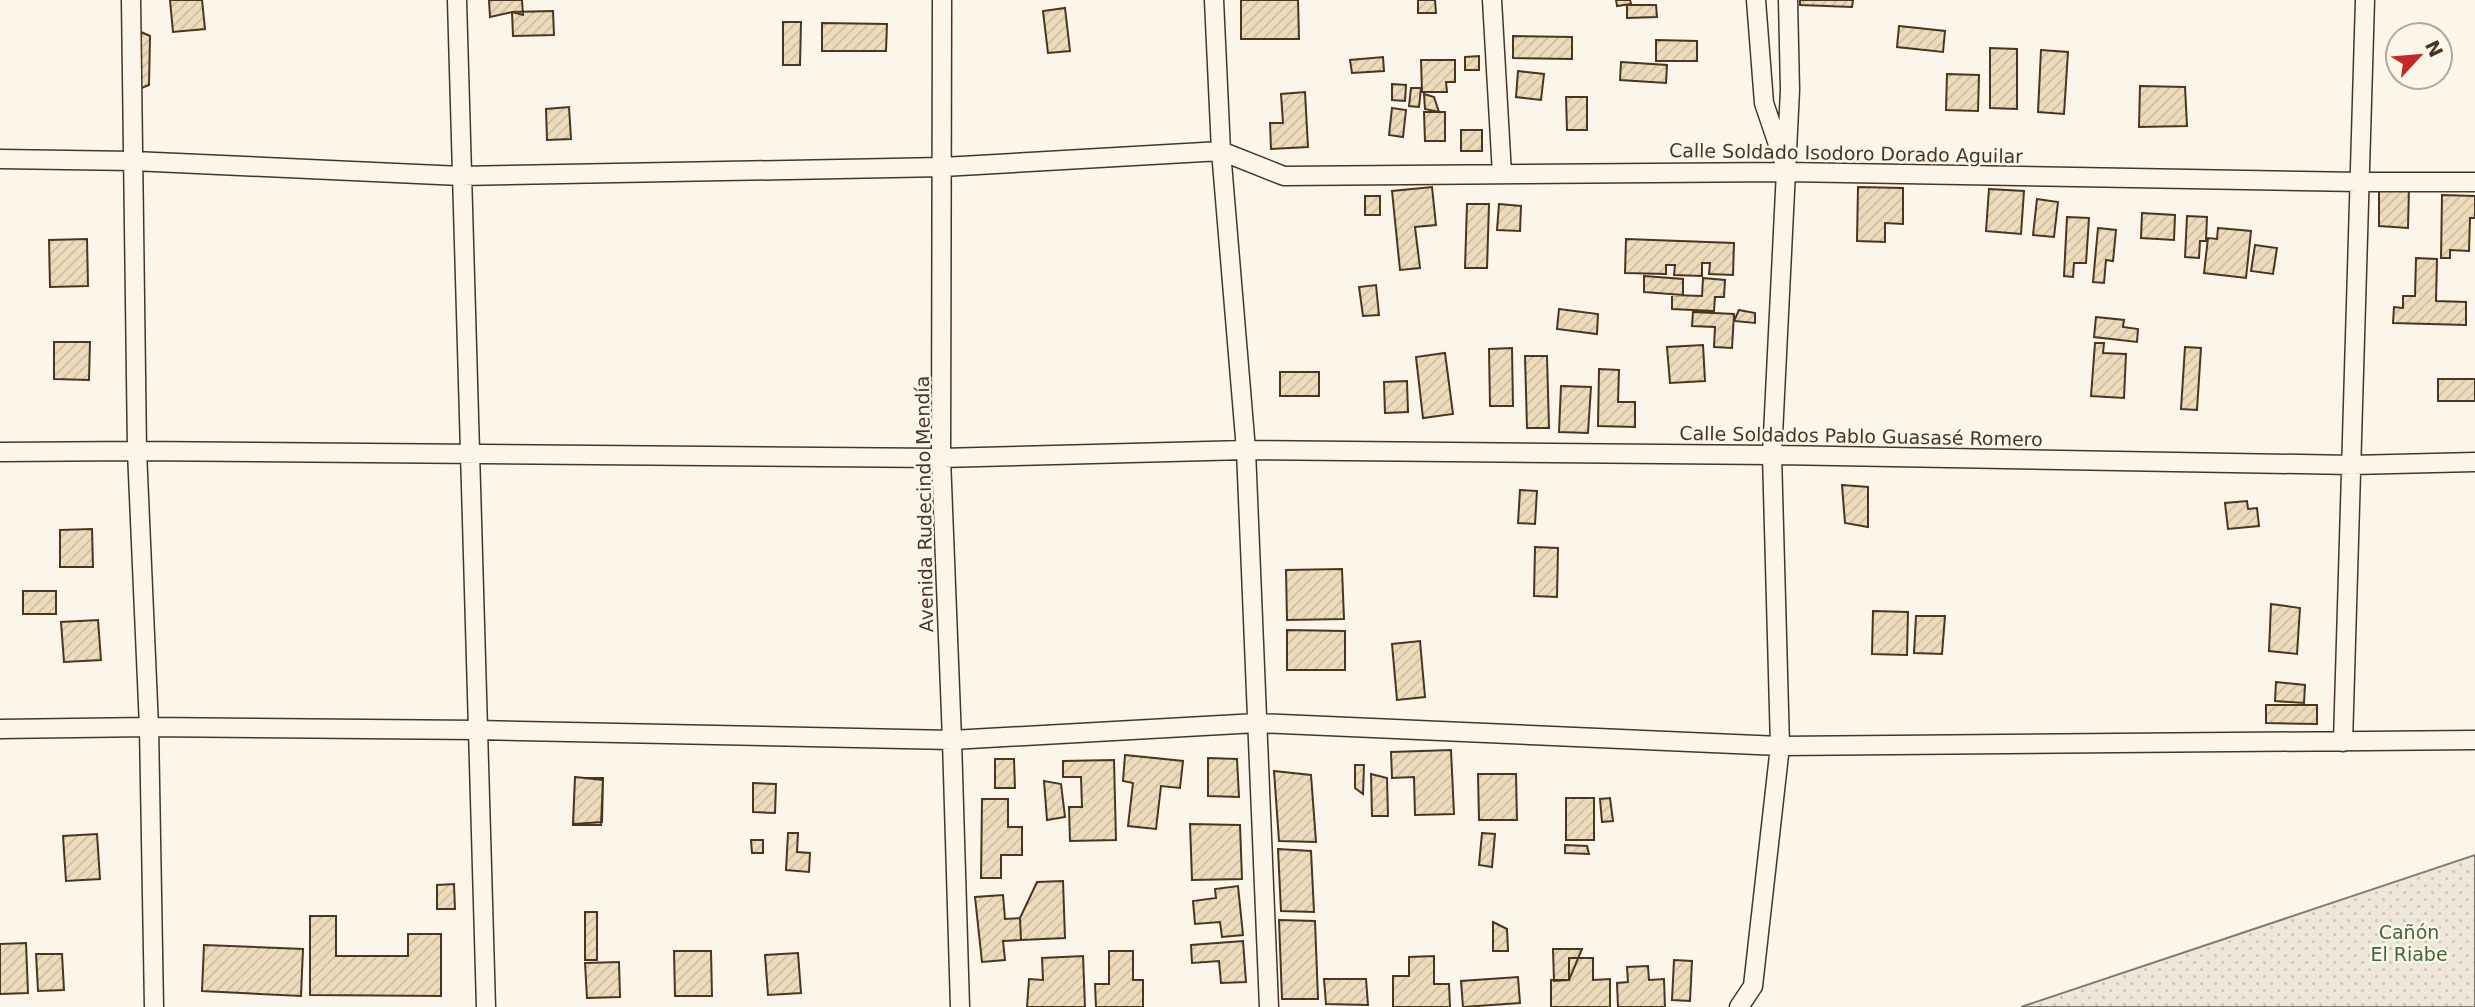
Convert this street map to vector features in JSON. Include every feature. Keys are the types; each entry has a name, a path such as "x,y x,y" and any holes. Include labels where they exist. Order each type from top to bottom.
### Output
{"street":[{"path":"131,0 137,451 149,727 154,1007"},
{"path":"457,0 486,1007"},
{"name":"Avenida Rudecindo Mendía","path":"942,0 941,458 960,1007"},
{"path":"1214,0 1221,151 1246,450 1269,1007"},
{"path":"1492,0 1502,174"},
{"path":"1756,0 1764,103 1787,172"},
{"path":"1739,1007 1753,986 1780,746 1772,455 1790,90 1788,0"},
{"path":"2343,742 2365,0"},
{"path":"0,159 133,161 461,176 943,167 1221,151"},
{"name":"Calle Soldado Isodoro Dorado Aguilar","path":"1221,151 1284,176 1787,172 2475,182"},
{"name":"Calle Soldados Pablo Guasasé Romero","path":"0,452 941,458 1246,450 2352,464 2475,462"},
{"path":"0,729 149,727 478,730 952,740 1257,723 1780,746 2475,740"}],"green space":[{"name":"Cañón El Riabe","path":"2475,855 2475,1007 2021,1007"}],"building":[{"path":"170,0 202,0 205,29 173,32"},
{"path":"489,0 522,0 523,15 512,12 490,17"},
{"path":"1241,0 1298,0 1299,39 1241,39"},
{"path":"1418,0 1435,0 1436,13 1418,13"},
{"path":"1616,0 1630,0 1631,4 1617,6"},
{"path":"1800,0 1853,0 1852,7 1800,5"},
{"path":"1627,5 1656,5 1657,17 1627,18"},
{"path":"1065,8 1070,51 1048,53 1043,11"},
{"path":"553,11 554,35 513,36 512,12"},
{"path":"783,22 801,22 800,65 783,65"},
{"path":"822,23 887,24 886,51 822,51"},
{"path":"1899,26 1945,31 1943,52 1897,47"},
{"path":"141,32 150,36 149,85 139,89"},
{"path":"1513,36 1572,37 1572,59 1513,58"},
{"path":"1656,40 1697,41 1697,61 1656,61"},
{"path":"1990,48 2017,49 2017,109 1990,108"},
{"path":"2041,50 2068,52 2064,114 2038,112"},
{"path":"1479,56 1479,70 1465,70 1465,57"},
{"path":"1383,57 1384,71 1352,73 1350,60"},
{"path":"1421,60 1455,60 1455,82 1446,82 1447,92 1422,92"},
{"path":"1621,62 1667,65 1666,83 1620,80"},
{"path":"1518,71 1544,74 1541,100 1516,97"},
{"path":"1947,74 1979,75 1978,111 1946,110"},
{"path":"1392,84 1406,85 1405,101 1392,100"},
{"path":"2140,86 2185,87 2187,126 2139,127"},
{"path":"1411,88 1421,88 1419,107 1409,106"},
{"path":"1305,92 1308,147 1271,149 1270,123 1283,123 1281,94"},
{"path":"1424,94 1434,97 1439,112 1425,109"},
{"path":"1566,97 1587,97 1587,130 1567,130"},
{"path":"569,107 571,139 547,140 546,109"},
{"path":"1392,108 1406,110 1403,137 1389,135"},
{"path":"1424,112 1445,112 1445,141 1425,141"},
{"path":"1461,130 1482,130 1482,151 1461,151"},
{"path":"2379,186 2409,187 2408,228 2379,226"},
{"path":"1432,187 1436,225 1415,227 1420,268 1400,270 1392,191"},
{"path":"1858,187 1903,188 1903,224 1885,223 1885,242 1857,241"},
{"path":"1989,189 2024,191 2021,234 1986,231"},
{"path":"2442,195 2475,196 2475,218 2470,218 2469,251 2450,250 2450,258 2441,258"},
{"path":"1365,196 1380,196 1380,215 1365,215"},
{"path":"2037,199 2058,202 2054,237 2033,235"},
{"path":"1467,204 1489,204 1487,268 1465,268"},
{"path":"1499,204 1521,206 1520,231 1497,230"},
{"path":"2142,213 2175,215 2174,240 2141,238"},
{"path":"2187,216 2207,217 2206,241 2200,241 2199,258 2185,257"},
{"path":"2067,217 2089,218 2086,263 2074,263 2073,277 2064,276"},
{"path":"2098,228 2116,230 2113,261 2106,260 2104,283 2093,282"},
{"path":"2218,228 2251,231 2246,278 2204,273 2208,238 2217,239"},
{"path":"87,239 88,286 50,287 49,240"},
{"path":"1626,239 1734,243 1733,275 1709,274 1710,263 1702,263 1702,276 1674,275 1675,265 1666,265 1666,274 1625,273"},
{"path":"2255,245 2277,248 2273,274 2251,271"},
{"path":"2416,258 2437,259 2436,301 2466,302 2466,325 2393,323 2394,307 2403,308 2403,296 2415,296"},
{"path":"1644,276 1683,279 1683,295 1644,292"},
{"path":"1703,278 1725,280 1724,297 1715,297 1714,311 1672,309 1672,295 1702,296"},
{"path":"1376,285 1379,315 1363,316 1359,287"},
{"path":"1559,309 1598,314 1597,334 1557,329"},
{"path":"1739,310 1755,313 1755,323 1734,321"},
{"path":"1693,312 1734,314 1732,348 1714,347 1715,327 1692,326"},
{"path":"2096,317 2124,320 2123,327 2138,329 2137,342 2094,337"},
{"path":"54,342 90,342 89,380 54,379"},
{"path":"2095,343 2104,343 2103,353 2126,354 2124,398 2091,396"},
{"path":"1703,345 1705,381 1670,383 1667,347"},
{"path":"2185,347 2201,348 2197,410 2181,409"},
{"path":"1512,348 1513,406 1490,406 1489,349"},
{"path":"1445,353 1453,414 1423,418 1416,357"},
{"path":"1525,356 1547,356 1549,428 1527,428"},
{"path":"1599,369 1619,370 1618,402 1635,402 1635,427 1598,426"},
{"path":"1280,372 1319,372 1319,396 1280,396"},
{"path":"2438,379 2475,379 2475,401 2438,401"},
{"path":"1407,381 1408,412 1385,413 1384,382"},
{"path":"1561,386 1591,387 1588,433 1559,432"},
{"path":"1842,485 1868,487 1868,527 1845,523"},
{"path":"1520,490 1537,491 1535,524 1518,523"},
{"path":"2247,501 2248,509 2257,508 2259,526 2228,529 2225,503"},
{"path":"92,529 93,567 60,567 60,530"},
{"path":"1535,547 1558,548 1557,597 1534,596"},
{"path":"1342,569 1344,619 1287,620 1286,570"},
{"path":"23,591 56,591 56,614 23,614"},
{"path":"2271,604 2300,608 2297,654 2269,651"},
{"path":"1873,611 1908,612 1907,655 1872,654"},
{"path":"1916,616 1945,616 1942,654 1914,653"},
{"path":"98,620 101,660 64,662 61,622"},
{"path":"1287,630 1345,631 1345,670 1287,670"},
{"path":"1420,641 1425,697 1397,700 1392,644"},
{"path":"2276,682 2305,685 2304,703 2275,701"},
{"path":"2266,705 2317,705 2317,724 2266,723"},
{"path":"1451,750 1454,814 1415,815 1414,777 1392,778 1391,752"},
{"path":"1125,755 1183,761 1180,788 1161,786 1156,829 1128,826 1133,783 1123,781"},
{"path":"1208,758 1237,759 1239,797 1208,796"},
{"path":"995,759 1014,759 1015,788 995,788"},
{"path":"1114,760 1116,840 1070,841 1069,807 1082,807 1081,777 1063,777 1063,761"},
{"path":"1355,765 1364,765 1363,794 1355,788"},
{"path":"1274,771 1311,775 1316,842 1279,841"},
{"path":"1371,774 1387,778 1388,816 1372,816"},
{"path":"1478,774 1516,774 1517,820 1479,820"},
{"path":"575,777 603,778 601,825 573,825"},
{"path":"575,777 603,780 602,822 573,824"},
{"path":"1044,781 1061,784 1065,817 1047,820"},
{"path":"753,783 776,784 775,813 753,812"},
{"path":"1566,798 1594,798 1594,840 1566,840"},
{"path":"1610,798 1613,821 1602,822 1600,799"},
{"path":"982,799 1008,799 1008,827 1022,827 1022,855 1001,855 1001,878 981,878"},
{"path":"1190,824 1240,825 1242,879 1192,880"},
{"path":"788,833 798,833 797,852 810,853 809,872 786,870"},
{"path":"1482,833 1495,834 1492,867 1479,865"},
{"path":"97,834 100,879 66,881 63,836"},
{"path":"751,840 763,840 763,853 752,853"},
{"path":"1565,845 1587,846 1589,854 1565,853"},
{"path":"1278,849 1311,851 1314,912 1281,911"},
{"path":"1063,881 1065,938 1021,940 1020,918 1037,882"},
{"path":"454,884 455,909 437,909 437,885"},
{"path":"1238,886 1243,935 1222,937 1220,922 1195,924 1193,901 1216,898 1215,889"},
{"path":"1003,895 1005,919 1020,918 1021,940 1003,941 1005,960 982,962 975,897"},
{"path":"585,912 597,912 597,960 585,960"},
{"path":"310,916 336,916 336,956 408,956 408,934 441,934 441,996 310,995"},
{"path":"1279,920 1315,921 1318,999 1282,999"},
{"path":"1493,922 1507,929 1508,951 1493,951"},
{"path":"1243,941 1246,982 1221,983 1219,961 1192,963 1191,945"},
{"path":"26,943 28,993 0,994 0,944"},
{"path":"204,945 303,949 301,996 202,991"},
{"path":"1553,949 1582,949 1569,980 1554,981"},
{"path":"674,951 711,951 712,996 675,996"},
{"path":"1109,951 1133,951 1133,980 1143,980 1143,1007 1096,1007 1095,984 1109,984"},
{"path":"798,953 801,993 768,995 765,955"},
{"path":"36,954 62,954 64,990 38,991"},
{"path":"1083,956 1085,1007 1027,1007 1029,979 1043,980 1042,958"},
{"path":"1434,956 1434,984 1449,984 1450,1007 1393,1007 1393,976 1409,976 1409,957"},
{"path":"1569,958 1593,958 1593,980 1610,979 1610,1007 1551,1007 1551,980 1569,980"},
{"path":"1674,960 1692,961 1690,1001 1672,1000"},
{"path":"619,962 620,997 587,998 585,963"},
{"path":"1648,966 1649,980 1664,979 1665,1007 1618,1007 1617,983 1628,982 1627,967"},
{"path":"1518,977 1520,1003 1463,1007 1461,981"},
{"path":"1324,979 1366,979 1368,1005 1326,1004"}]}
